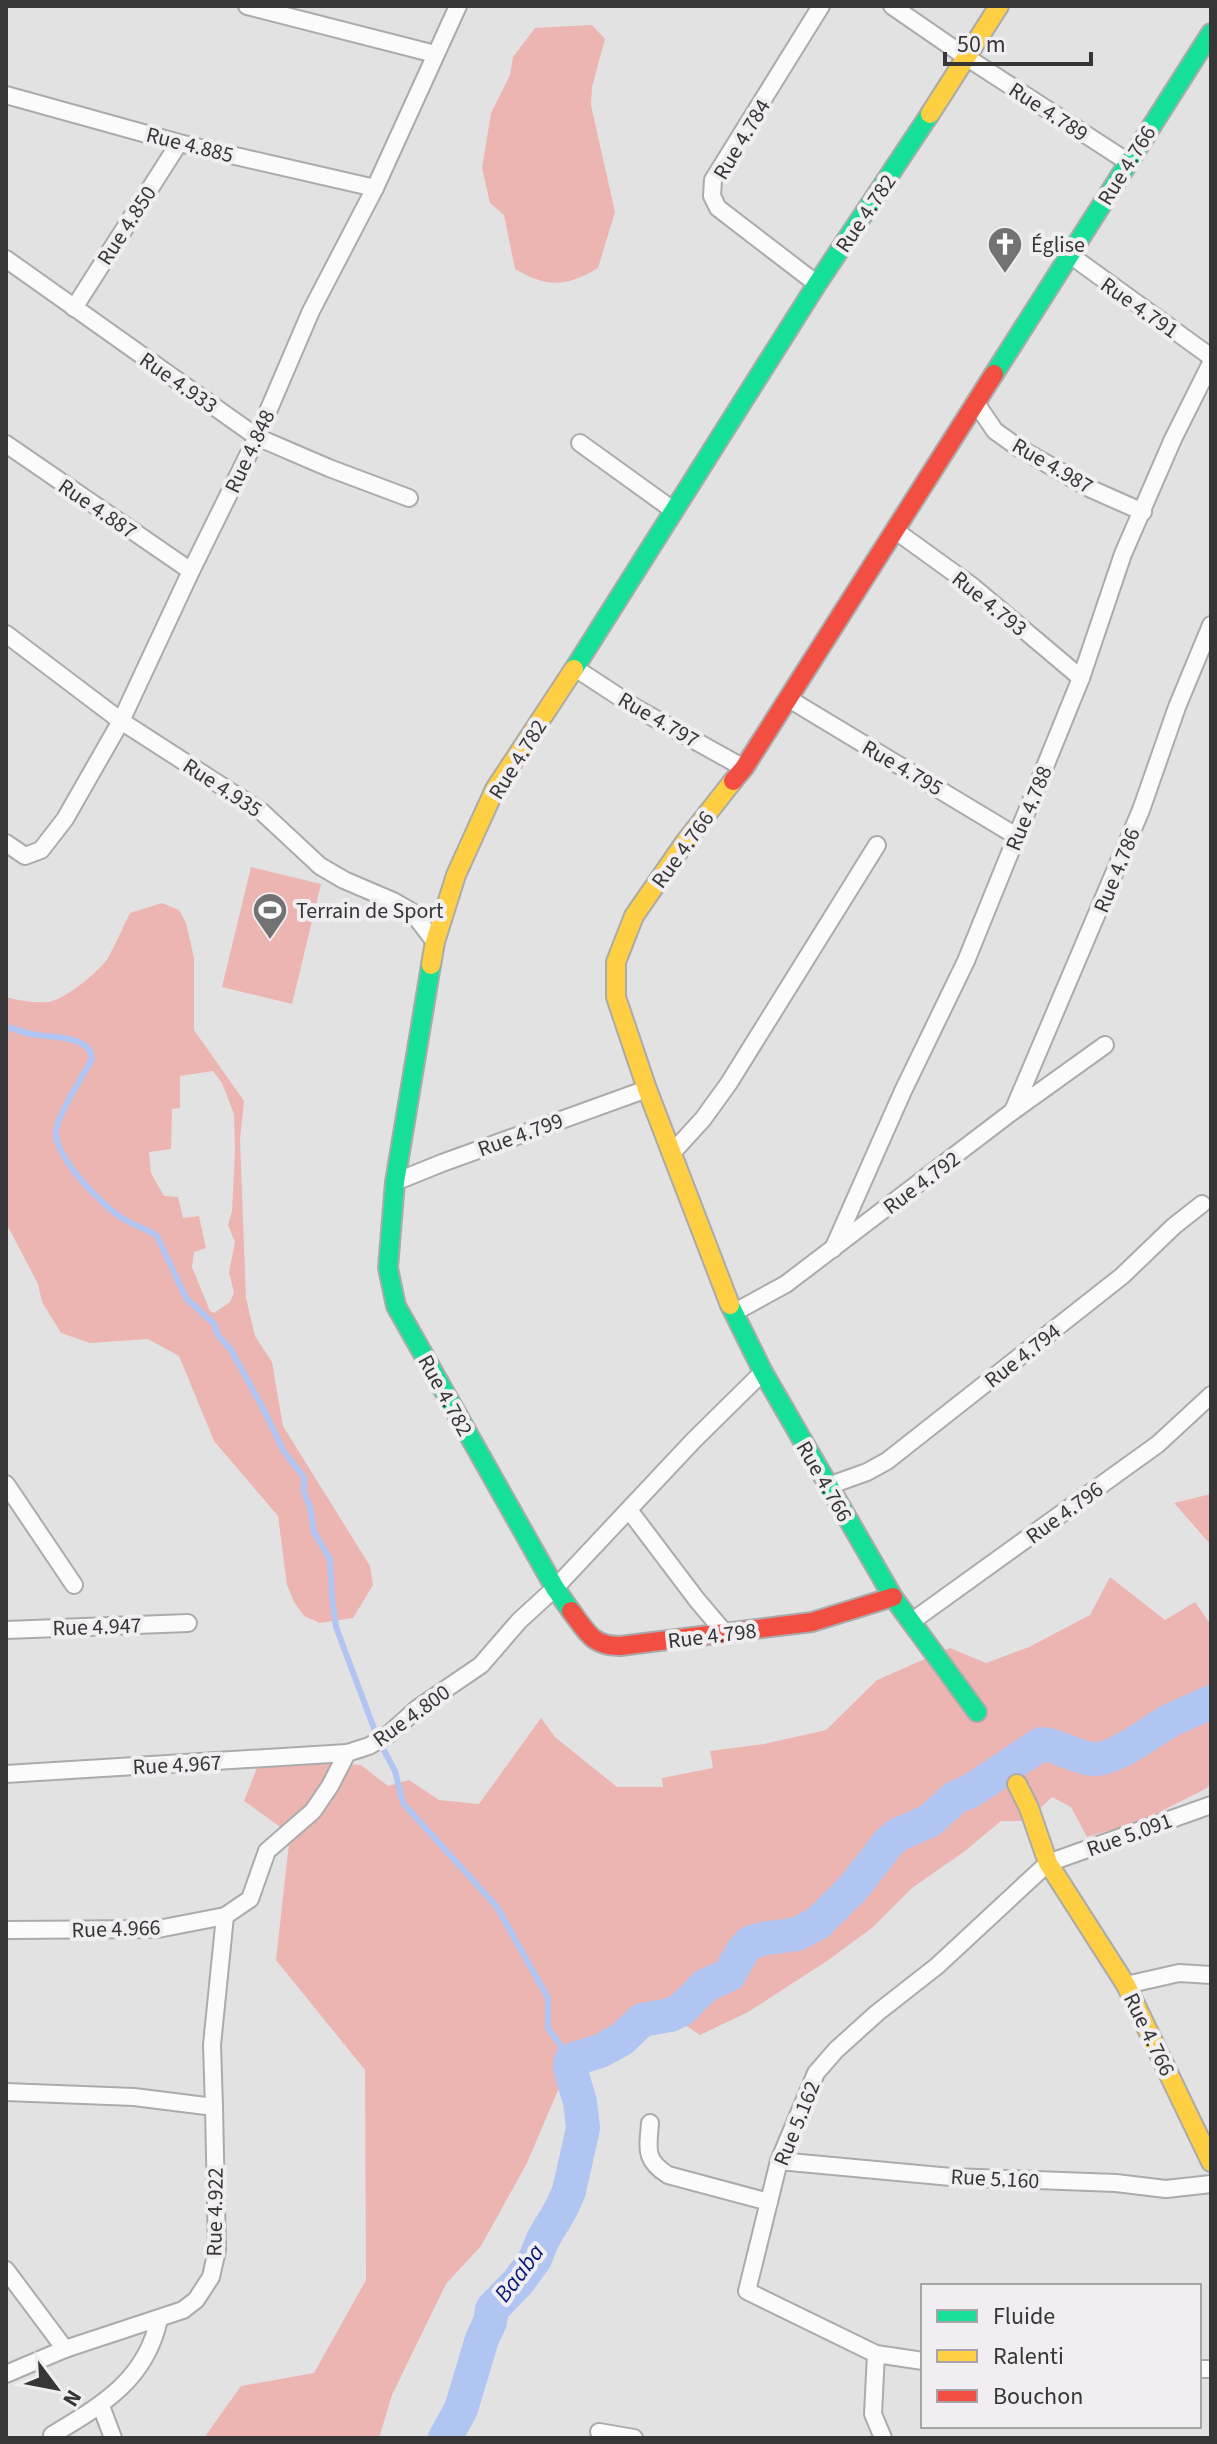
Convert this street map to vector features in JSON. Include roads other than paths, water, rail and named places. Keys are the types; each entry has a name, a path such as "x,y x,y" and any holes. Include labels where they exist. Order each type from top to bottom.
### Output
{"street":[{"path":"247,6 435,54"},
{"name":"Rue 4.848","path":"6,843 25,856 41,850 65,819 121,721 257,437 311,311 375,188 458,6"},
{"name":"Rue 4.784","path":"817,284 718,208 712,196 713,180 821,6"},
{"name":"Rue 4.789","path":"892,6 1128,162"},
{"name":"Rue 4.782","path":"555,1588 396,1306 388,1268 395,1182 435,942 456,875 495,789 575,668 817,284 999,6"},
{"name":"Rue 4.766","path":"977,1712 893,1597 763,1372 733,1313 671,1154 616,997 616,962 634,916 685,842 744,768 1211,33"},
{"name":"Rue 4.885","path":"6,95 179,143 375,188"},
{"name":"Rue 4.850","path":"74,308 179,143"},
{"name":"Rue 4.791","path":"1070,255 1211,360"},
{"name":"Rue 4.933","path":"6,259 257,437 409,498"},
{"name":"Rue 4.788","path":"833,1249 903,1091 966,961 1081,678 1123,554 1211,360"},
{"name":"Rue 4.987","path":"976,403 995,431 1019,448 1091,489 1143,512"},
{"path":"580,443 673,510"},
{"name":"Rue 4.887","path":"6,444 191,571"},
{"name":"Rue 4.793","path":"896,531 972,586 1081,678"},
{"name":"Rue 4.786","path":"1013,1111 1141,810 1177,707 1211,625"},
{"name":"Rue 4.935","path":"6,634 121,721 262,812 320,866 412,912 435,942"},
{"name":"Rue 4.797","path":"575,668 636,708 744,768"},
{"name":"Rue 4.795","path":"789,699 1016,836"},
{"path":"671,1154 703,1119 729,1083 877,845"},
{"name":"Rue 4.792","path":"733,1313 786,1284 1105,1045"},
{"name":"Rue 4.799","path":"395,1182 647,1089"},
{"name":"Rue 4.794","path":"828,1486 887,1461 1122,1276 1202,1204"},
{"name":"Rue 4.800","path":"225,1916 250,1899 267,1851 313,1811 347,1753 369,1746 389,1734 418,1708 481,1665 519,1621 555,1588 694,1440 763,1372"},
{"name":"Rue 4.796","path":"911,1622 1158,1444 1211,1395"},
{"path":"6,1484 74,1585"},
{"path":"629,1510 725,1633"},
{"name":"Rue 4.798","path":"555,1588 592,1639 606,1646 812,1622 893,1597"},
{"name":"Rue 4.947","path":"6,1630 188,1623"},
{"name":"Rue 4.967","path":"6,1774 347,1753"},
{"name":"Rue 4.766","path":"1017,1784 1029,1808 1048,1863 1126,1985 1211,2162"},
{"name":"Rue 5.091","path":"1048,1863 1211,1805"},
{"name":"Rue 5.162","path":"921,2361 876,2354 747,2291 779,2161 816,2073 836,2050 937,1966 1048,1863"},
{"path":"6,2092 134,2097 214,2107 212,2045 225,1916"},
{"name":"Rue 4.966","path":"6,1930 158,1929 225,1916"},
{"path":"1126,1985 1179,1973 1211,1975"},
{"name":"Rue 4.922","path":"6,2374 65,2349 183,2310 196,2300 211,2277 217,2250 214,2107"},
{"path":"650,2123 648,2152 654,2166 668,2175 769,2202"},
{"name":"Rue 5.160","path":"779,2161 951,2177 1116,2183 1166,2189 1211,2184"},
{"path":"6,2270 65,2349"},
{"path":"52,2435 101,2406 133,2378 156,2335 159,2319"},
{"path":"876,2354 873,2414 883,2438"},
{"path":"101,2406 113,2438"},
{"path":"599,2432 634,2438"}],"waterway":[{"path":"6,1027 77,1041 90,1051 92,1059 57,1125 58,1143 73,1169 96,1196 119,1216 157,1236 186,1298 214,1324 265,1412 284,1452 304,1477 304,1492 314,1532 330,1559 336,1627 378,1739 395,1771 403,1803 497,1907 548,1998 548,2028 571,2060"},
{"name":"Baaba","path":"445,2438 461,2409 492,2309 535,2259 569,2191 583,2128 571,2060 600,2051 622,2039 642,2020 681,2010 706,1985 729,1975 750,1943 797,1934 818,1923 854,1887 889,1842 899,1834 929,1821 956,1797 969,1792 1041,1744 1087,1758 1103,1758 1123,1750 1171,1720 1211,1702"}],"place":[{"name":"Église","path":"1005,275"},
{"name":"Terrain de Sport","path":"270,941"}]}
